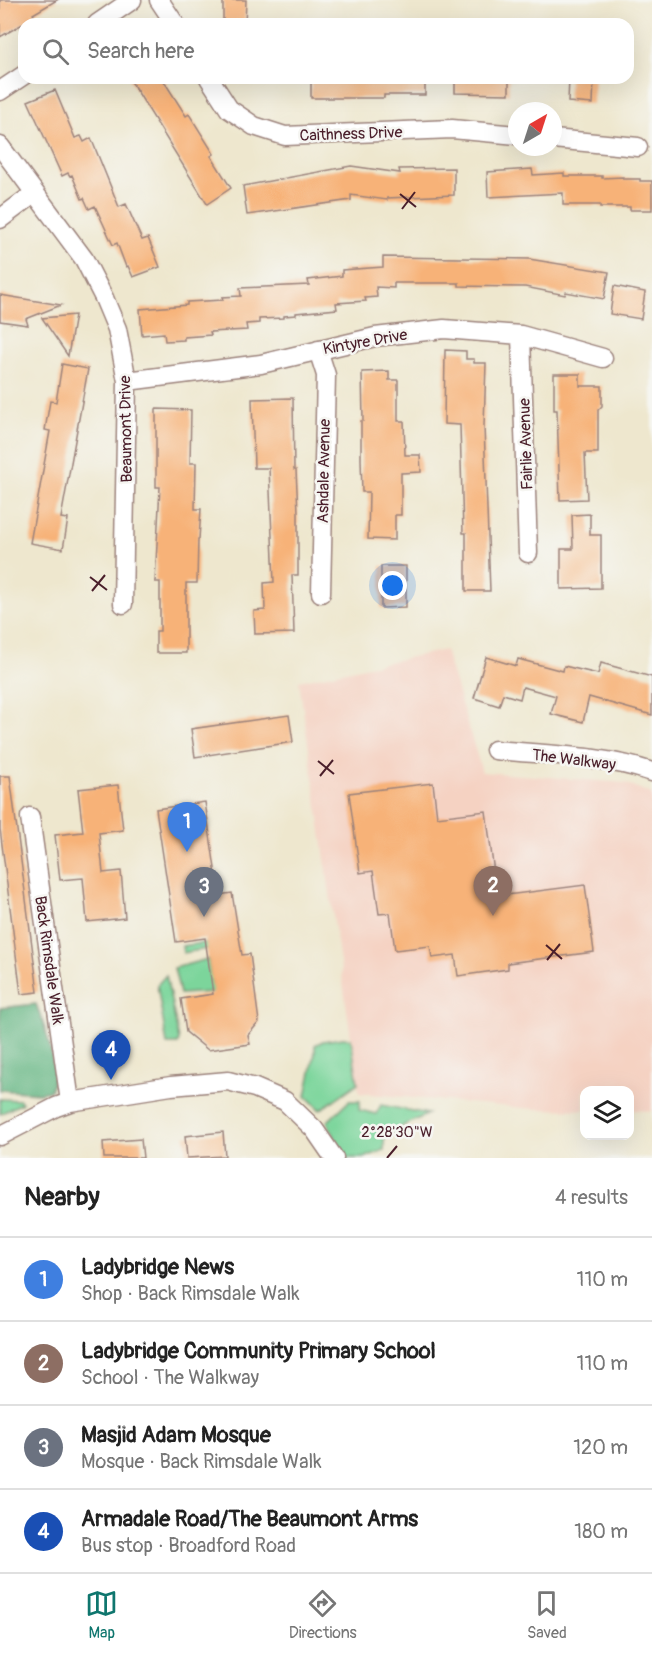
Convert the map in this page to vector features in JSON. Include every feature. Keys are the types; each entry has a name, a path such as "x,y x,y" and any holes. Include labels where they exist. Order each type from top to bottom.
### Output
{"street":[{"path":"106,18 132,0"},
{"path":"159,0 171,18"},
{"path":"0,91 18,79"},
{"name":"Caithness Drive","path":"213,84 229,109 254,126 285,136 452,129 508,134"},
{"path":"562,140 638,147"},
{"name":"Beaumont Drive","path":"0,146 84,259 117,329 127,381 123,604"},
{"path":"0,219 35,193"},
{"name":"Kintyre Drive","path":"127,381 261,364 375,337 444,329 521,335 603,358"},
{"name":"Fairlie Avenue","path":"521,335 528,553"},
{"name":"Ashdale Avenue","path":"318,350 326,375 321,593"},
{"name":"The Walkway","path":"495,750 591,758 652,772"},
{"name":"Back Rimsdale Walk","path":"30,817 70,1102"},
{"path":"0,1136 70,1102 171,1086 228,1081 255,1088 285,1101 314,1129 334,1158"}],"shaded area":[{"path":"445,650 482,772 625,783 652,794 652,1111 634,1110 634,1086 580,1086 580,1110 535,1109 359,1093 299,681"}],"green space":[{"path":"234,939 236,944 183,953 182,946"},
{"path":"208,959 213,992 180,994 174,968"},
{"path":"166,975 178,1044 167,1044 157,985"},
{"path":"36,1004 47,1035 52,1059 53,1081 50,1091 39,1093 0,1090 0,1008"},
{"path":"351,1039 358,1083 320,1110 306,1096 315,1045 323,1041"},
{"path":"0,1099 20,1100 22,1103 0,1114"},
{"path":"349,1101 360,1101 359,1110 376,1114 381,1105 428,1114 403,1126 384,1140 384,1150 364,1158 346,1158 327,1122"}],"building":[{"path":"0,0 57,0 33,14 35,17 33,18 18,18 18,27 0,37"},
{"path":"223,0 246,0 245,18 223,18"},
{"path":"133,84 166,84 186,116 189,114 214,154 211,156 231,188 207,204"},
{"path":"311,84 425,84 425,95 384,95 384,98 311,98"},
{"path":"455,84 509,84 509,94 455,93"},
{"path":"569,84 594,84 593,104 568,102"},
{"path":"55,90 75,138 81,136 84,142 91,138 119,207 126,204 142,240 148,238 160,267 133,277 128,266 126,267 117,243 113,245 95,206 89,209 72,175 68,173 62,176 28,101"},
{"path":"351,166 400,173 399,169 454,168 454,195 387,198 387,200 351,195 351,200 247,215 243,186"},
{"path":"532,169 533,175 564,173 564,176 623,177 623,179 652,181 652,210 630,210 630,207 600,207 600,205 563,205 563,193 488,197 487,172"},
{"path":"383,257 529,259 609,272 604,299 566,292 565,295 525,287 459,286 459,283 394,283 394,288 376,287 377,297 365,298 366,301 336,303 337,309 296,313 296,315 284,316 284,318 259,319 259,323 246,324 247,330 210,332 211,335 165,341 164,333 142,335 140,309 187,305 187,302 223,300 222,297 241,296 240,288 309,285 308,280 342,276 342,270 383,267"},
{"path":"614,286 645,292 641,319 610,314"},
{"path":"0,295 61,305 26,319 28,325 0,321"},
{"path":"75,315 68,356 42,318"},
{"path":"445,350 466,351 466,359 474,359 474,363 486,363 484,426 490,591 466,591 466,533 463,533 460,425 444,424"},
{"path":"62,364 88,369 61,518 68,519 63,549 30,543 50,431 45,430 50,401 56,402"},
{"path":"389,371 389,380 398,380 398,421 404,421 405,455 420,455 421,472 401,473 401,515 395,515 395,540 368,539 369,492 362,492 362,372"},
{"path":"554,374 580,374 580,386 602,386 602,406 598,410 598,453 585,453 587,499 560,500"},
{"path":"293,398 294,470 296,470 298,512 298,575 292,575 294,633 255,634 254,611 265,610 264,583 274,582 269,468 254,468 252,399"},
{"path":"156,409 191,410 190,463 196,463 195,509 201,509 197,583 186,583 186,653 156,653 156,631 160,631 160,582 155,582 160,487 156,487"},
{"path":"590,514 590,535 601,535 601,588 561,589 561,549 573,549 572,515"},
{"path":"381,566 406,566 406,607 381,608"},
{"path":"486,657 516,666 518,659 563,671 564,666 598,674 601,663 652,677 652,715 589,697 583,722 551,714 556,696 523,687 520,699 503,694 499,706 474,698"},
{"path":"289,715 293,742 195,757 191,729"},
{"path":"0,776 10,776 38,992 21,994 0,829"},
{"path":"433,783 437,817 486,811 499,896 585,885 594,952 508,963 508,969 458,976 455,955 432,958 430,946 395,950 390,913 379,914 373,871 360,873 349,793"},
{"path":"118,785 123,830 99,833 103,873 121,871 125,918 87,922 83,878 60,880 55,835 83,832 78,789"},
{"path":"205,802 219,895 232,893 242,955 250,954 259,1022 248,1035 250,1044 208,1050 186,1032 181,999 213,994 205,938 176,942 156,809"},
{"path":"223,1132 225,1156 187,1158 185,1136"},
{"path":"141,1139 143,1158 104,1158 103,1142"}],"place":[{"name":"Ladybridge News","path":"187,852"},
{"name":"Ladybridge Community Primary School","path":"493,916"},
{"name":"Masjid Adam Mosque","path":"204,917"},
{"name":"Armadale Road/The Beaumont Arms","path":"111,1080"}]}
